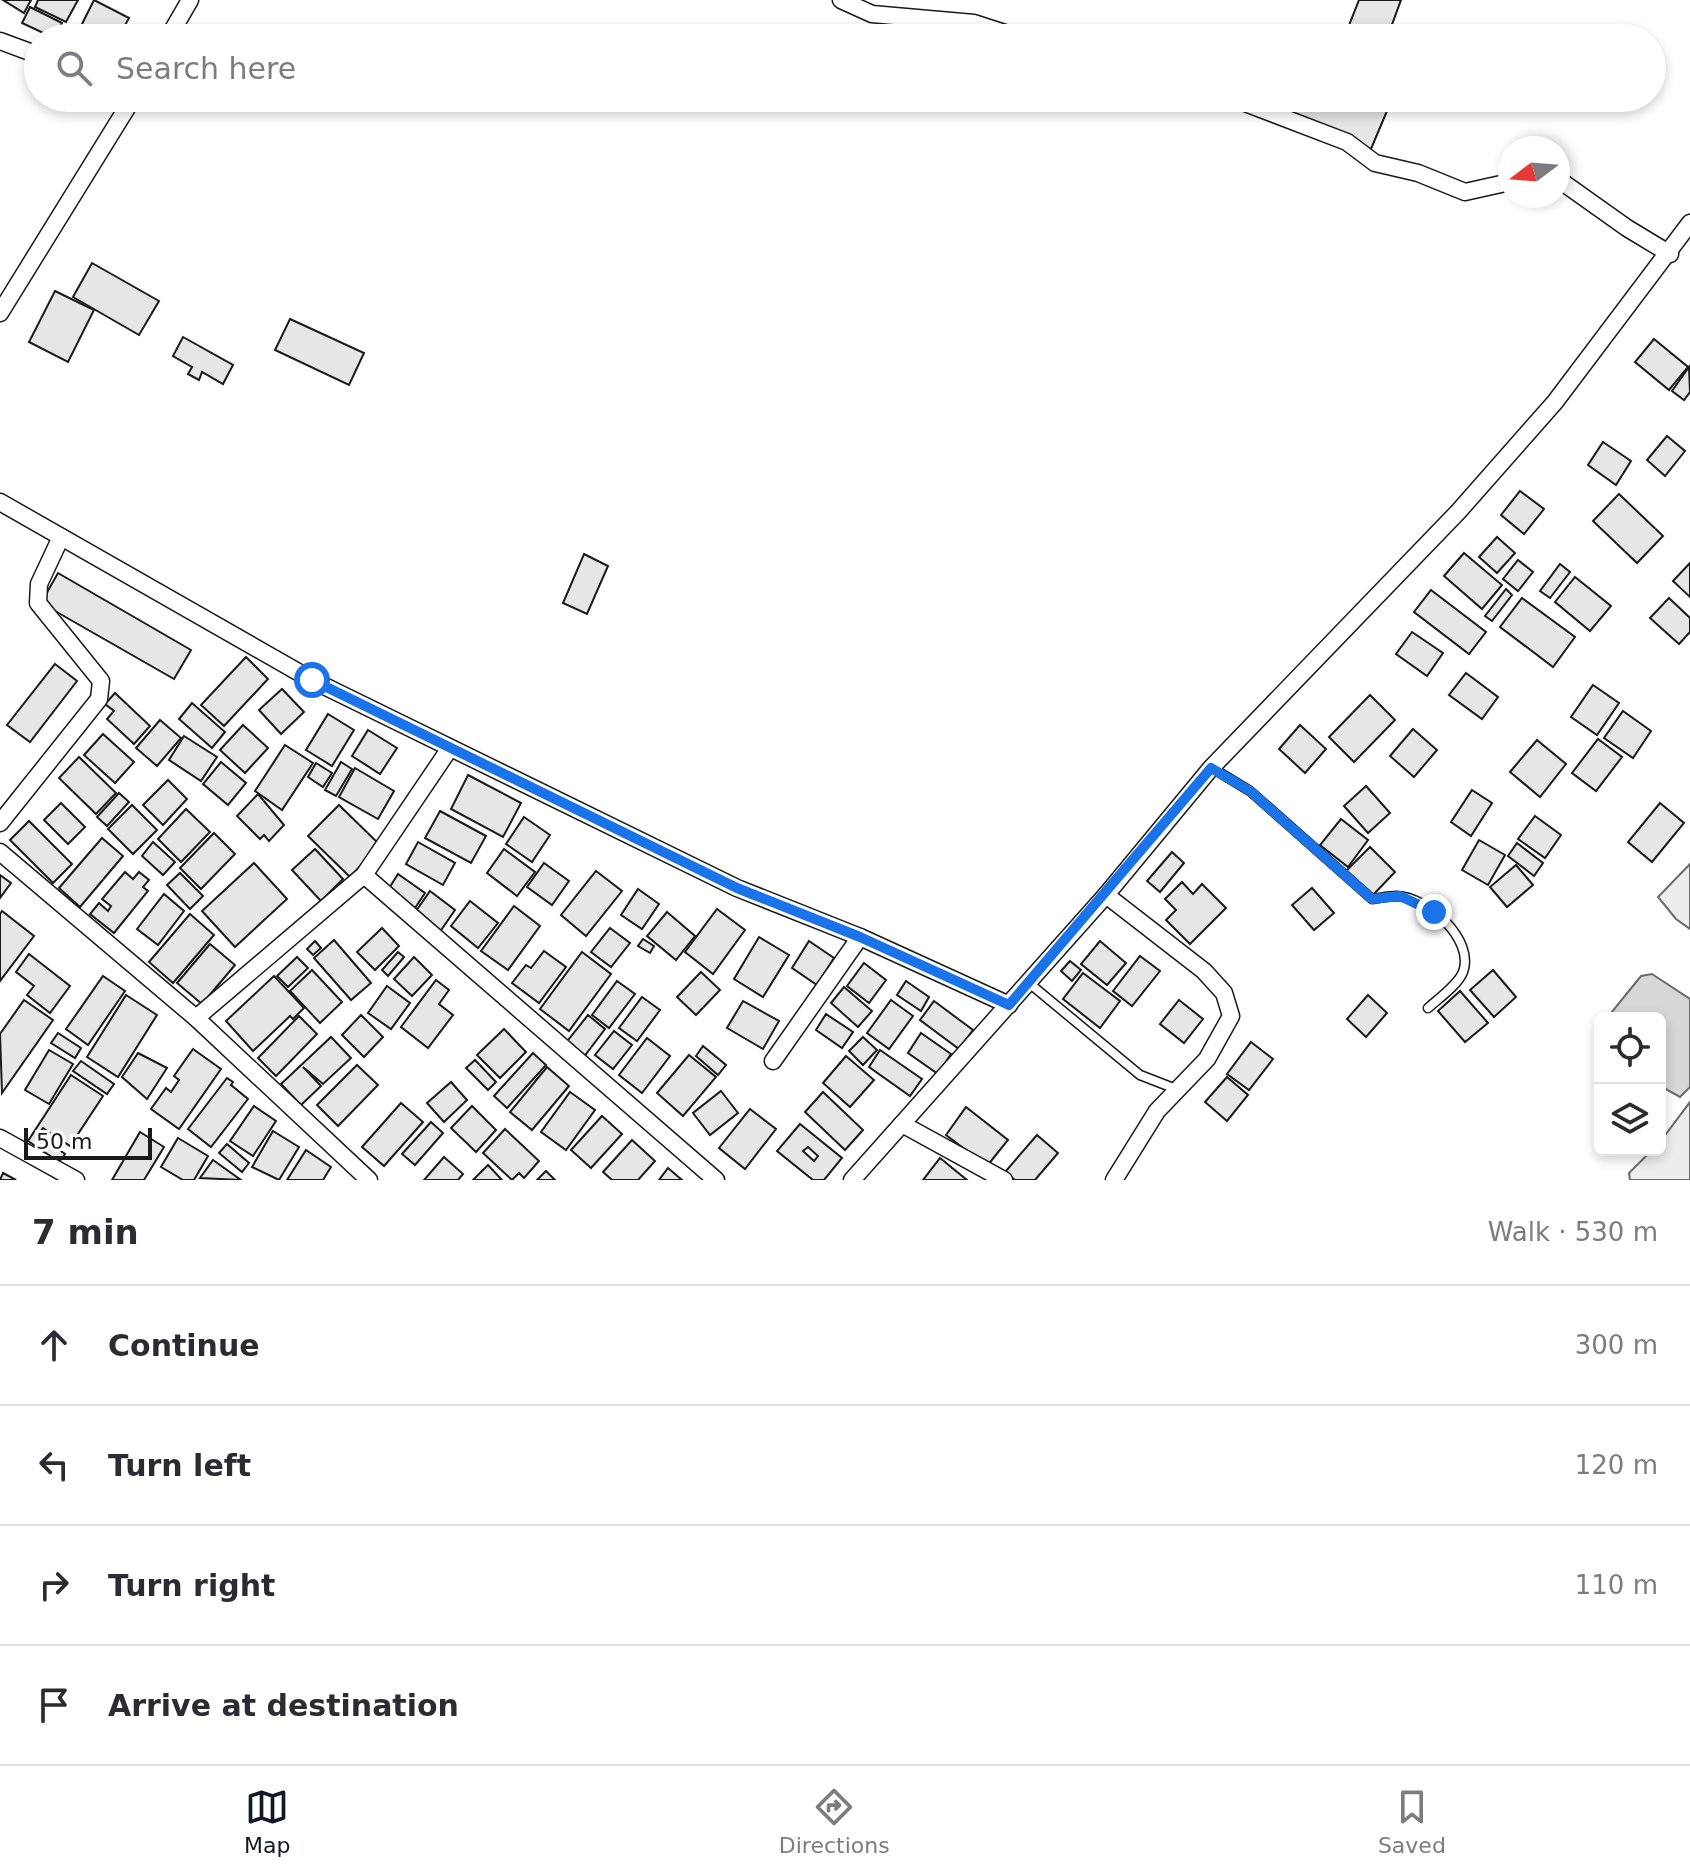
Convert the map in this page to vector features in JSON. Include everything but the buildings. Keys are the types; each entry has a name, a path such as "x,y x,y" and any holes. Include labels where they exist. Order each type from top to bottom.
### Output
{"street":[{"path":"176,24 190,0"},
{"path":"841,0 872,14 977,24"},
{"path":"0,41 24,50"},
{"path":"0,313 119,112"},
{"path":"1269,112 1347,142 1375,163 1418,173 1465,192 1498,185"},
{"path":"1570,188 1670,254"},
{"path":"852,1180 1106,895 1211,768 1458,512 1555,402 1670,254 1690,223"},
{"path":"0,502 312,680 737,888 860,937 1009,1005"},
{"path":"0,823 99,699 101,681 38,603 39,584 61,537"},
{"path":"196,1018 364,875 450,748"},
{"path":"0,852 196,1018 369,1180"},
{"path":"364,875 716,1180"},
{"path":"1106,895 1204,971 1224,993 1231,1016 1207,1059 1176,1089 1114,1180"},
{"path":"773,1061 860,937"},
{"path":"902,1124 1004,1180"},
{"path":"1,1141 76,1180"}],"lane":[{"path":"1211,768 1250,791 1372,899 1400,896 1434,912 1458,935 1466,955 1462,976 1428,1008"},
{"path":"1029,983 1140,1075 1176,1089"}],"shaded area":[{"path":"1690,864 1690,929 1676,919 1658,897"},
{"path":"1652,974 1690,999 1690,1087 1680,1097 1666,1089 1666,1012 1612,1012 1641,976"},
{"path":"1690,1102 1690,1180 1630,1180 1629,1173 1646,1156 1666,1156 1666,1134"}],"route":[{"path":"312,680 737,888 860,937 1009,1005 1106,895 1211,768 1250,791 1372,899 1400,896 1434,912"}]}
